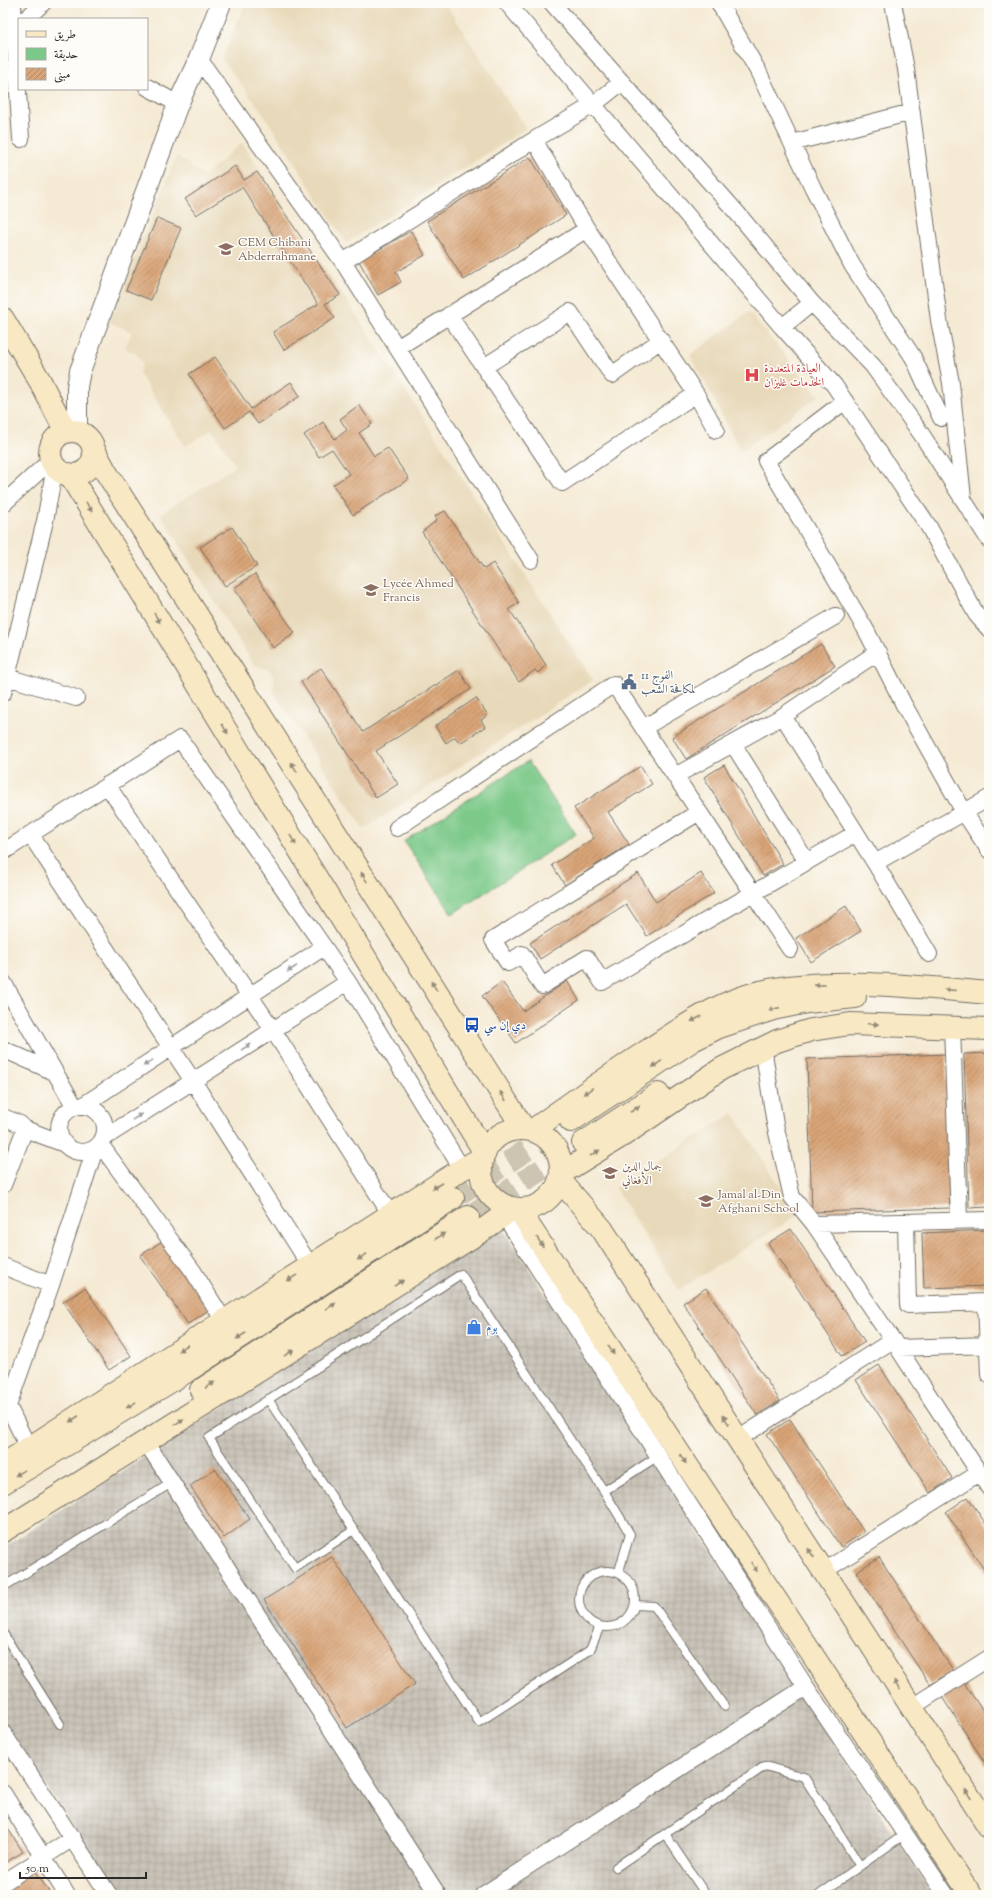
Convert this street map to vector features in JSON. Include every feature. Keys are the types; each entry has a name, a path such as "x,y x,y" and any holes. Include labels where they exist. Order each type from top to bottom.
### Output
{"main road":[{"path":"3,319 71,432 88,438 110,479 529,1129 543,1135 552,1142 558,1151 562,1162 561,1177 551,1197 540,1205 529,1209 509,1210 480,1232 3,1531"},
{"path":"71,432 56,438 52,443 50,454 483,1156"},
{"path":"58,467 76,474 88,468 93,455 93,448"},
{"path":"971,1895 509,1210 496,1200 486,1187 481,1170 483,1156 496,1137 508,1131 529,1129 688,1023 726,1004 759,993 811,985 923,987 989,993"},
{"path":"562,1127 693,1040 719,1027 773,1009 807,1002 923,987"},
{"path":"578,1146 690,1073 744,1044 800,1024 823,1020 850,1024 989,1029"},
{"path":"561,1177 721,1069 777,1041 811,1030 850,1024"},
{"path":"3,1465 224,1321 311,1267 483,1156"},
{"path":"561,1177 602,1229 989,1827"},
{"path":"3,1483 181,1375 453,1198"},
{"path":"3,1523 75,1472 468,1218"}],"street":[{"path":"13,3 12,31 21,139"},
{"path":"27,18 43,3"},
{"path":"71,432 80,371 178,104 199,59 221,3"},
{"path":"507,3 782,327 834,385 929,527 976,614 989,629"},
{"path":"552,3 738,214 812,303 835,325 872,366 922,435 989,540"},
{"path":"719,3 758,71 852,265 913,357 941,418"},
{"path":"894,3 906,69 939,320 951,383 964,501"},
{"path":"199,59 343,262 531,560"},
{"path":"343,262 534,140 593,105 622,82"},
{"path":"148,88 178,104"},
{"path":"792,143 912,112"},
{"path":"534,140 587,230 696,394 716,430"},
{"path":"396,348 587,230"},
{"path":"782,327 812,303"},
{"path":"484,367 570,312 612,375 661,340"},
{"path":"449,315 562,483 696,394"},
{"path":"922,435 941,418 951,383"},
{"path":"846,401 766,462 878,652 904,705 964,812 989,850"},
{"path":"3,504 58,467"},
{"path":"3,693 58,467"},
{"path":"643,728 836,616"},
{"path":"675,776 783,716 878,652"},
{"path":"7,677 76,698"},
{"path":"396,828 614,684 790,949"},
{"path":"783,716 875,863 929,954"},
{"path":"3,852 180,739 348,982 462,1169"},
{"path":"733,744 807,862"},
{"path":"107,785 273,1030 391,1215"},
{"path":"875,863 989,798"},
{"path":"699,812 493,940 508,963 522,954 542,986 587,958 602,982 856,833"},
{"path":"30,834 193,1081 311,1267"},
{"path":"324,947 79,1107 63,1115 58,1129 62,1142 67,1148 81,1153 100,1144 193,1081 348,982"},
{"path":"3,982 54,1072 79,1107"},
{"path":"952,1027 959,1220"},
{"path":"763,1048 774,1124 792,1198 814,1224 896,1344 989,1488"},
{"path":"3,1049 54,1072"},
{"path":"29,1449 5,1405 51,1285 100,1144 104,1123 101,1116 90,1107 79,1107"},
{"path":"3,1116 20,1124 25,1129 62,1142"},
{"path":"3,1185 25,1129"},
{"path":"100,1144 193,1272 224,1321"},
{"path":"509,1210 806,1687 946,1895"},
{"path":"814,1224 989,1220"},
{"path":"906,1222 908,1305 986,1302 989,1375"},
{"path":"3,1266 51,1285"},
{"path":"738,1439 896,1344 988,1345"},
{"path":"146,1442 438,1895"},
{"path":"824,1571 979,1473"},
{"path":"912,1707 989,1658"},
{"path":"483,1895 806,1687"},
{"path":"3,1733 109,1895"},
{"path":"3,1793 67,1895"},
{"path":"3,1883 73,1838"}],"lane":[{"path":"354,1530 295,1568 209,1438 461,1274 604,1491 630,1534 619,1572"},
{"path":"268,1399 479,1722 590,1650 600,1626"},
{"path":"604,1491 652,1460"},
{"path":"3,1587 173,1482"},
{"path":"598,1570 619,1572 633,1585 636,1605 625,1622 605,1628 586,1620 577,1602 582,1582 598,1570"},
{"path":"636,1605 654,1606 724,1706"},
{"path":"3,1633 60,1724"},
{"path":"616,1867 765,1766 804,1777 860,1866"},
{"path":"665,1834 706,1895"},
{"path":"819,1895 904,1834"}],"shaded area":[{"path":"245,3 445,3 526,129 346,243 260,109 222,59"},
{"name":"Lycée Ahmed Francis","path":"242,143 391,368 593,680 364,829 273,691 274,678 270,670 254,665 160,514 236,466 212,430 185,446 139,373 143,363 137,354 125,348 132,332 109,322 177,156 204,176"},
{"name":"العيادة المتعددة الخدمات غليزان","path":"749,312 819,396 741,451 690,355"},
{"name":"Jamal al-Din Afghani School","path":"733,1113 798,1215 679,1290 615,1188"},
{"path":"502,1227 933,1895 117,1895 3,1721 3,1548"}],"green space":[{"path":"528,761 576,834 452,914 404,841"}],"building":[{"path":"530,157 566,215 464,280 427,221"},
{"path":"235,166 244,180 257,172 340,295 325,304 335,318 284,350 273,332 318,304 242,187 196,215 185,199"},
{"path":"157,218 181,228 151,300 126,290"},
{"path":"411,231 425,255 396,272 401,282 378,295 359,261"},
{"path":"215,357 251,409 291,382 300,396 258,424 249,412 225,428 189,374"},
{"path":"359,405 372,424 359,433 374,456 388,448 409,479 353,515 333,485 349,474 332,449 319,457 304,435 323,422 335,439 347,430 340,419"},
{"path":"445,511 484,569 493,563 519,603 509,609 546,665 538,673 535,670 519,682 422,532 437,520 435,516"},
{"path":"232,527 257,566 225,586 200,547"},
{"path":"255,574 295,633 273,648 234,588"},
{"path":"821,644 835,666 686,759 672,737"},
{"path":"321,668 363,732 459,670 471,689 376,751 398,784 376,798 301,682"},
{"path":"476,698 488,715 481,720 485,727 460,743 455,737 446,743 435,726"},
{"path":"724,765 783,864 763,876 704,777"},
{"path":"641,766 652,784 608,812 629,844 565,885 552,865 594,838 574,808"},
{"path":"638,873 656,902 701,873 714,893 647,936 626,904 540,959 530,943"},
{"path":"846,906 861,931 811,962 796,938"},
{"path":"567,981 579,1000 516,1043 482,996 502,982 523,1011"},
{"path":"989,1053 989,1207 969,1208 964,1054"},
{"path":"946,1054 950,1208 812,1212 807,1059"},
{"path":"791,1229 865,1342 842,1356 768,1243"},
{"path":"989,1230 989,1286 924,1288 922,1233"},
{"path":"162,1241 210,1309 188,1324 140,1256"},
{"path":"85,1288 131,1356 109,1370 63,1302"},
{"path":"706,1288 780,1401 757,1415 683,1303"},
{"path":"879,1365 952,1478 930,1493 856,1380"},
{"path":"790,1419 864,1532 841,1547 767,1434"},
{"path":"215,1469 250,1519 224,1538 190,1486"},
{"path":"968,1497 989,1529 989,1577 946,1512"},
{"path":"332,1557 415,1684 347,1728 264,1600"},
{"path":"879,1557 953,1670 930,1685 856,1572"},
{"path":"962,1680 989,1720 989,1769 940,1694"},
{"path":"3,1821 23,1852 3,1864"},
{"path":"35,1870 51,1895 3,1895 3,1890"}],"tunnel":[{"path":"453,1198 562,1127"},
{"path":"468,1217 578,1146"}],"place":[{"name":"CEM Chibani Abderrahmane","path":"226,249"},
{"name":"العيادة المتعددة الخدمات غليزان","path":"752,375"},
{"name":"Lycée Ahmed Francis","path":"371,590"},
{"name":"الفوج 11 لمكافحة الشعب","path":"629,682"},
{"name":"دي إن سي","path":"472,1025"},
{"name":"جمال الدين الأفغاني","path":"610,1173"},
{"name":"Jamal al-Din Afghani School","path":"706,1201"},
{"name":"بوم","path":"474,1327"}]}
